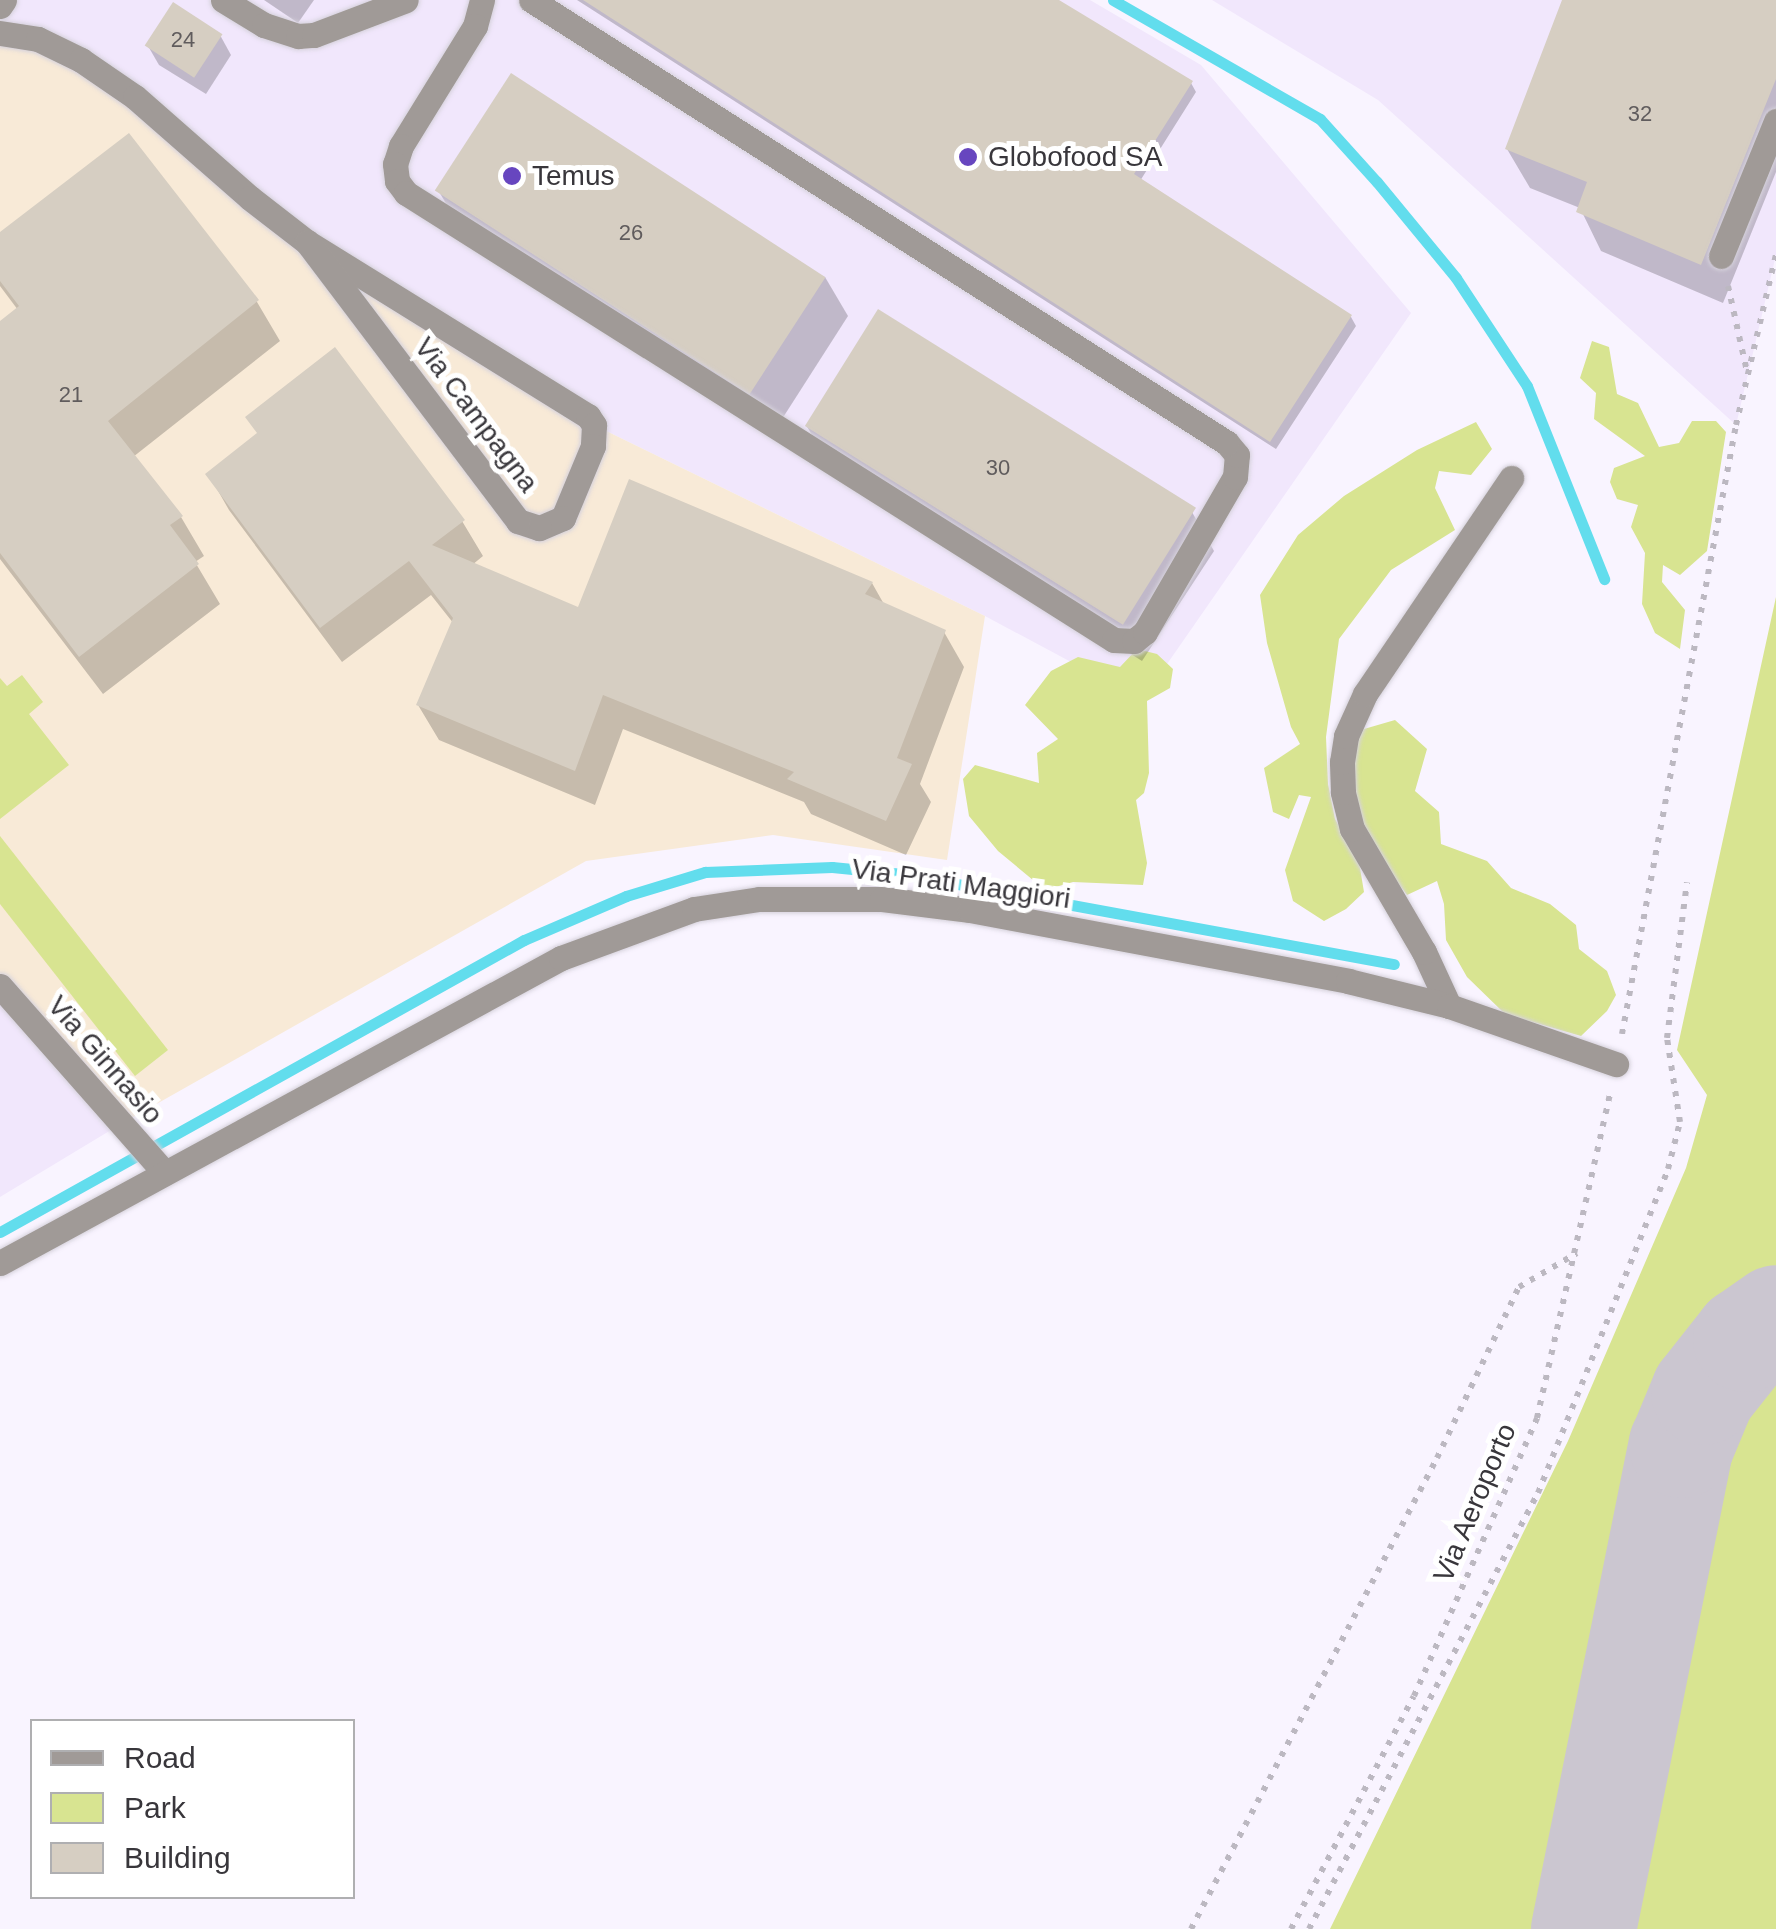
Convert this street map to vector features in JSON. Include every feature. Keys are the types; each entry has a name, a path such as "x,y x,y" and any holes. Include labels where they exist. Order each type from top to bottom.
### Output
{"street":[{"path":"222,0 264,25 298,36 314,35 406,0"},
{"path":"482,0 475,26 401,146 395,164 398,182 406,193 1114,640 1134,640 1145,632 1235,476 1237,455 1226,443 532,0"},
{"name":"Via Campagna","path":"0,33 38,39 82,60 135,97 250,198 308,242 588,416 594,425 593,446 563,518 539,528 518,521 308,242"},
{"path":"1721,256 1776,121"},
{"path":"1449,1006 1424,952 1352,829 1343,792 1342,762 1346,736 1365,694 1512,478"},
{"name":"Via Prati Maggiori","path":"0,1263 561,958 633,928 694,909 759,899 882,899 970,910 1348,981 1449,1006 1616,1064"},
{"name":"Via Ginnasio","path":"0,986 165,1173"}],"path":[{"path":"1747,374 1776,255"},
{"path":"1721,256 1747,374"},
{"name":"Via Aeroporto","path":"1291,1929 1414,1696 1536,1418 1577,1253 1616,1064 1747,374"},
{"path":"1309,1929 1538,1493 1668,1169 1680,1122 1667,1038 1687,882"},
{"path":"1191,1929 1437,1458 1518,1287 1577,1253"}],"shaded area":[{"path":"2,0 1090,0 1201,65 1411,313 1142,700 985,616 594,425 0,33"},
{"path":"1212,0 1776,0 1776,255 1736,425 1378,100"},
{"path":"0,33 38,39 199,155 594,425 985,616 947,860 773,835 586,861 121,1124 0,986"},
{"path":"0,986 121,1124 0,1197"}],"green space":[{"path":"1592,341 1609,347 1617,394 1638,403 1659,447 1679,443 1692,421 1716,421 1726,432 1707,551 1680,575 1663,565 1662,582 1685,610 1680,649 1655,633 1642,604 1645,553 1631,527 1638,505 1617,499 1610,482 1614,468 1645,456 1594,419 1596,393 1580,378"},
{"path":"1476,422 1492,449 1471,475 1439,471 1435,488 1455,530 1391,570 1339,639 1326,737 1328,784 1335,819 1359,862 1364,892 1346,909 1324,921 1293,901 1285,870 1311,797 1299,795 1289,819 1273,812 1264,768 1300,744 1291,727 1267,643 1260,595 1298,535 1344,496 1417,450"},
{"path":"1776,597 1776,1929 1330,1929 1568,1441 1686,1168 1707,1095 1677,1050"},
{"path":"1137,649 1157,654 1173,669 1170,688 1147,701 1149,773 1144,793 1136,800 1147,863 1143,885 1073,882 1045,890 998,851 969,816 963,779 975,765 1039,783 1037,753 1058,739 1025,705 1051,671 1078,657 1120,667"},
{"path":"22,675 43,702 29,714 69,765 0,819 0,678 7,686"},
{"path":"1395,720 1427,749 1415,791 1439,812 1441,844 1487,861 1511,888 1550,904 1576,925 1579,949 1607,971 1616,995 1607,1011 1581,1036 1505,1014 1467,977 1446,940 1444,904 1437,881 1407,895 1362,835 1350,749 1364,729"},
{"path":"0,836 168,1050 135,1076 0,904"}],"building":[{"name":"Globofood SA","path":"583,0 1059,0 1193,81 1134,174 1352,315 1270,442"},
{"path":"1562,0 1776,0 1776,79 1701,265 1576,212 1587,182 1505,149"},
{"path":"173,2 222,34 194,78 145,46"},
{"path":"511,73 826,277 749,395 435,190"},
{"path":"129,133 259,300 108,421 183,516 170,525 199,564 79,657 0,553 0,321 19,306 0,281 0,232"},
{"path":"878,309 1196,508 1123,625 805,426"},
{"path":"335,347 465,520 432,545 578,607 629,479 873,582 865,594 946,630 897,758 912,764 886,821 787,779 794,772 603,695 575,771 416,705 453,618 409,561 320,628 205,474 257,433 245,417"}],"waterway":[{"path":"1113,0 1320,119 1377,182 1456,278 1527,386 1604,579"},
{"path":"0,1232 524,940 626,896 705,872 832,867 903,874 1394,964"}],"taxiway":[{"path":"1583,1929 1681,1445 1703,1392 1745,1339 1776,1317"}],"place":[{"name":"Globofood SA","path":"968,157"},
{"name":"Temus","path":"512,176"}]}
